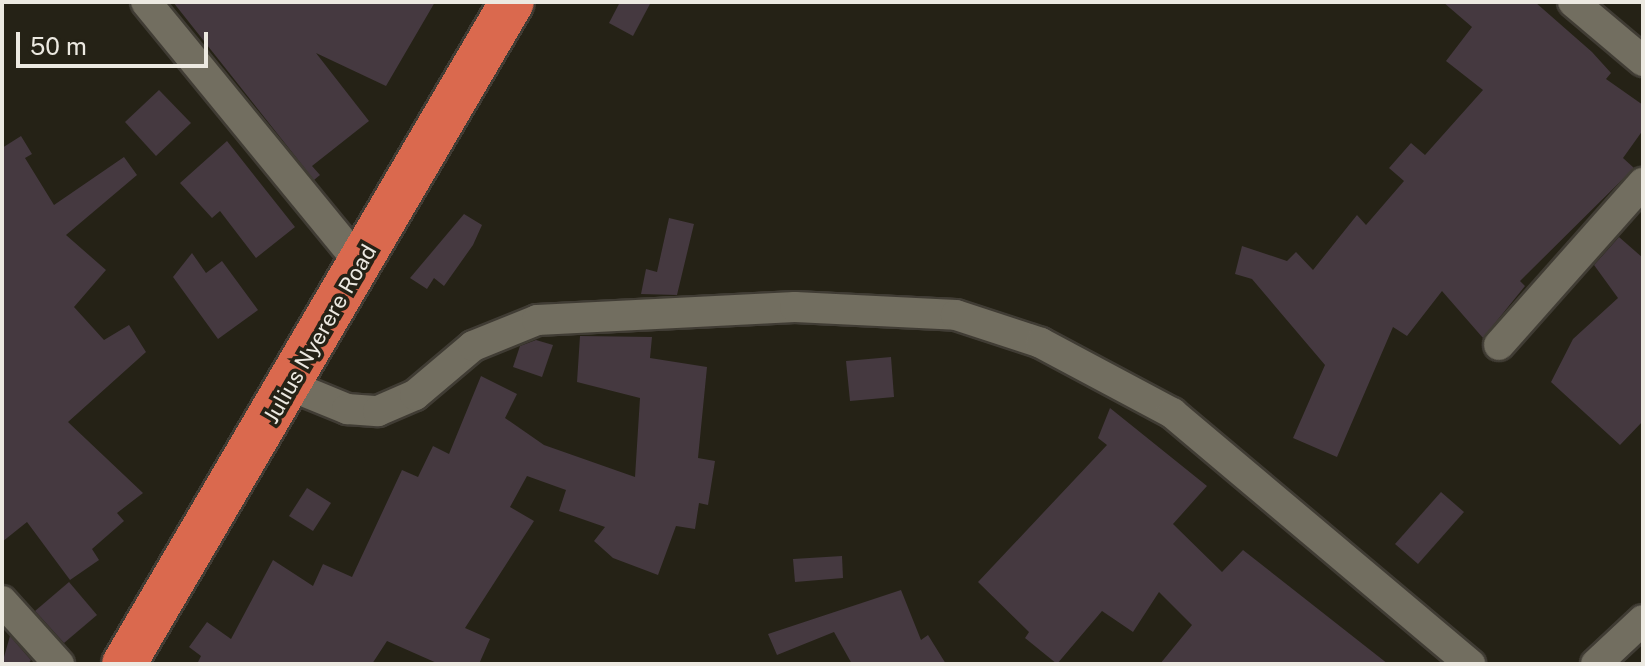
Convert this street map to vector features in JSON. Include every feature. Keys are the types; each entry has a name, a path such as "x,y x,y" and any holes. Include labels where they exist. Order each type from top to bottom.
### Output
{"highway":[{"name":"Julius Nyerere Road","path":"124,664 291,386 512,2"}],"street":[{"path":"146,2 361,265"},
{"path":"1573,2 1643,61"},
{"path":"1499,345 1643,183"},
{"path":"291,386 347,409 378,411 415,395 473,346 537,320 795,307 956,315 1054,349 1172,413 1470,664"},
{"path":"2,601 59,664"},
{"path":"1596,664 1643,620"}],"building":[{"path":"173,2 435,2 386,86 316,53 369,121 312,166 320,175 314,180"},
{"path":"620,2 651,2 633,36 609,23"},
{"path":"1443,2 1535,2 1592,52 1611,73 1606,79 1643,105 1643,130 1623,158 1634,168 1520,281 1525,286 1483,338 1442,291 1407,336 1393,327 1337,457 1293,438 1325,365 1252,279 1235,274 1242,246 1287,261 1296,252 1313,270 1357,215 1366,225 1404,181 1389,168 1411,143 1425,155 1483,90 1446,61 1472,27"},
{"path":"159,90 191,123 156,156 125,122"},
{"path":"21,136 32,154 25,158 54,205 124,157 137,175 66,235 106,270 74,307 104,340 129,325 146,352 68,422 143,493 117,513 124,521 92,549 99,560 70,580 27,522 2,542 2,148"},
{"path":"227,141 295,227 256,258 220,211 212,218 180,183"},
{"path":"464,214 482,225 473,245 444,286 434,278 427,289 410,278"},
{"path":"669,218 694,224 677,295 641,294 646,269 657,272"},
{"path":"1619,237 1643,258 1643,421 1620,445 1551,382 1573,339 1618,298 1594,265"},
{"path":"192,253 206,273 222,261 258,310 218,339 173,277"},
{"path":"580,336 652,337 650,358 707,367 698,458 715,461 708,505 699,503 695,529 676,526 658,575 613,558 594,541 605,527 559,511 566,490 527,476 510,507 534,521 465,628 490,639 479,664 439,664 387,641 372,664 197,664 201,656 189,647 207,622 231,639 273,560 313,586 323,564 352,577 402,470 418,477 433,446 449,454 481,376 517,394 505,418 544,445 635,477 640,398 577,382"},
{"path":"536,340 553,345 542,377 513,367 520,346"},
{"path":"891,357 894,397 850,401 846,361"},
{"path":"1110,408 1207,486 1173,524 1222,572 1243,550 1388,664 1160,664 1192,625 1159,592 1133,632 1102,611 1057,664 1025,638 1029,632 978,582 1107,445 1098,438"},
{"path":"307,488 331,503 313,531 289,516"},
{"path":"1441,492 1464,512 1418,564 1395,544"},
{"path":"842,556 843,578 795,582 793,559"},
{"path":"69,582 97,615 64,643 35,611"},
{"path":"901,590 921,640 928,635 946,664 852,664 834,632 777,655 768,634"},
{"path":"10,636 31,660 28,664 2,664"}]}
